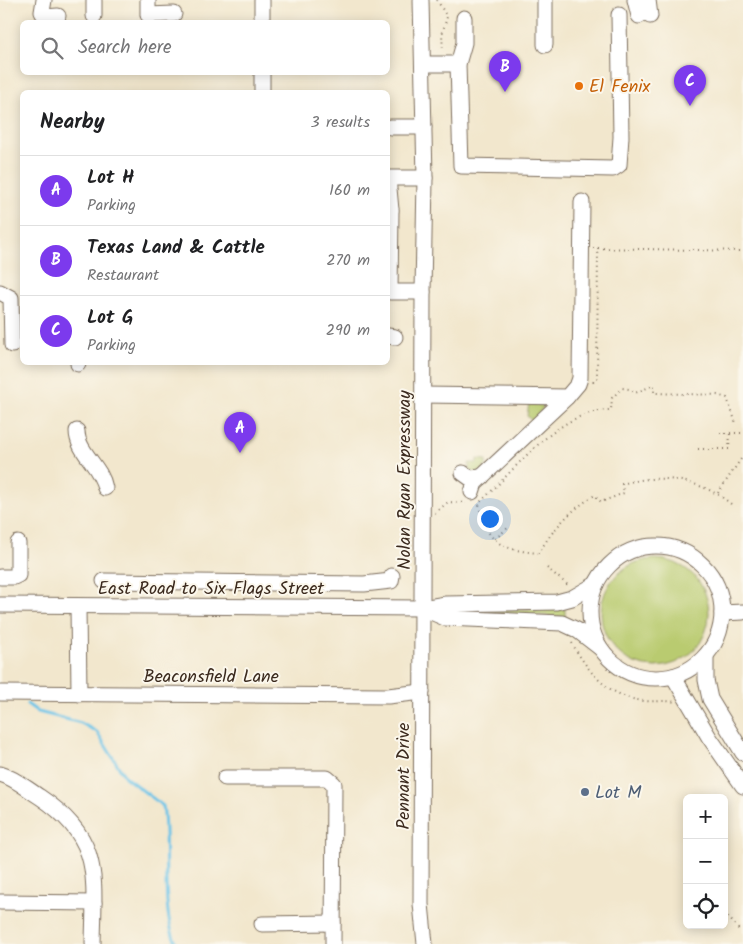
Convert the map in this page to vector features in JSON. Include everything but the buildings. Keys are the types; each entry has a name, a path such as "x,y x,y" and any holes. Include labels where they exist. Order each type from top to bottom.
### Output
{"street":[{"path":"94,0 94,16"},
{"path":"148,0 148,15 174,14"},
{"name":"Nolan Ryan Expressway","path":"422,0 426,178 423,292 422,608"},
{"name":"Nolan Ryan Expressway","path":"424,58 432,36 432,0"},
{"path":"545,0 545,45"},
{"path":"635,0 644,16 648,0"},
{"path":"42,1 42,12 45,17 58,16"},
{"path":"464,18 464,43 458,64 461,166 617,168 621,137 620,15"},
{"path":"424,58 458,64"},
{"path":"262,75 262,90"},
{"path":"390,127 424,127"},
{"path":"390,177 400,171 426,178"},
{"path":"476,498 475,483 567,397 578,384 580,378 582,202"},
{"path":"0,292 11,298 12,345"},
{"path":"390,292 423,292"},
{"path":"423,396 567,397"},
{"path":"77,431 77,440 102,475 105,488"},
{"path":"463,473 470,478 482,478"},
{"path":"0,577 14,577 18,575 18,543"},
{"path":"650,547 673,549 693,558 709,573 719,592 722,613 716,640 706,656 691,668 673,676 652,678 632,674 613,663 599,647 589,617 596,584 609,566 628,552 650,547"},
{"path":"104,581 364,584 386,583 391,581 392,576"},
{"name":"East Road to Six Flags Street","path":"0,605 422,608 446,604 565,601 596,584"},
{"path":"78,606 79,694"},
{"name":"East Road to Six Flags Street","path":"422,608 445,618 562,623 576,630 599,647"},
{"name":"Pennant Drive","path":"422,608 421,904 425,944"},
{"path":"722,613 743,612"},
{"path":"706,656 706,680 710,699 743,753"},
{"path":"673,676 713,743 743,786"},
{"name":"Beaconsfield Lane","path":"0,693 388,696 422,692"},
{"path":"0,774 8,776 50,804 72,825 91,857 94,903 93,944"},
{"path":"225,778 327,778 334,784 333,944"},
{"path":"0,902 94,903"},
{"path":"262,924 333,923"}],"path":[{"path":"437,0 447,18 442,34 443,58"},
{"path":"582,248 743,251"},
{"path":"435,513 448,502 476,498 555,430 583,416 611,410 612,398 622,388 629,389 635,393 654,385 654,393 717,395 727,398 736,424"},
{"path":"720,433 743,433"},
{"path":"698,448 729,449 730,433"},
{"path":"718,493 743,456"},
{"path":"476,498 487,530 500,545 516,552 539,553 552,531 577,508 596,495 601,502 624,492 622,484 633,481 675,480 718,493 731,504"},
{"path":"495,539 510,526"},
{"path":"547,568 569,586"},
{"path":"570,638 586,667 611,690 632,699 672,702 680,706"},
{"path":"728,917 739,930"}],"green space":[{"path":"529,403 542,404 544,407 532,421 527,416"},
{"path":"477,459 486,460 486,466 479,473 469,471 469,463 477,463"},
{"path":"655,559 676,563 693,575 705,592 709,613 705,634 693,651 676,663 655,667 634,663 617,651 605,634 601,613 605,592 617,575 634,563"},
{"path":"565,609 565,617 471,611 478,610"}],"waterway":[{"path":"27,704 38,712 81,723 97,732 125,777 163,806 168,916 177,944"}],"place":[{"name":"El Fenix","path":"579,86"},
{"name":"Texas Land & Cattle","path":"505,92"},
{"name":"Lot G","path":"690,106"},
{"name":"Lot H","path":"240,453"},
{"name":"Lot M","path":"585,792"}]}
